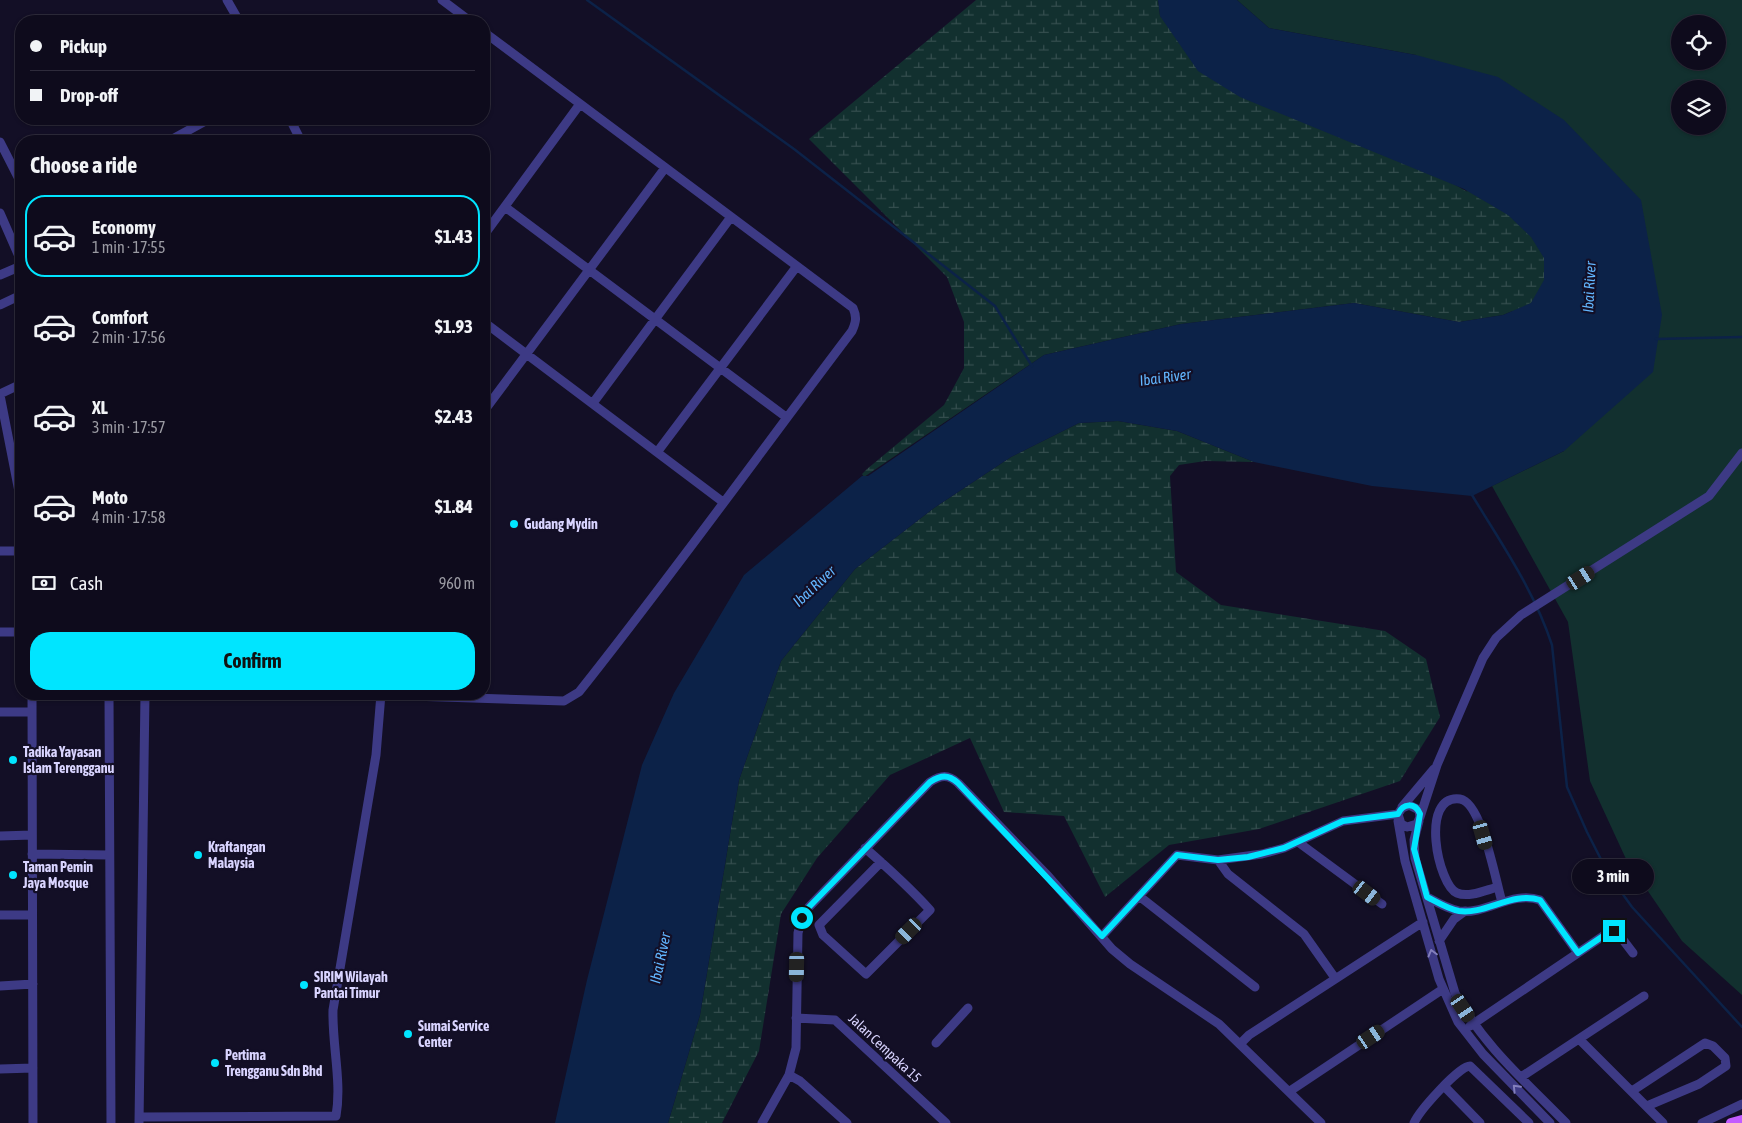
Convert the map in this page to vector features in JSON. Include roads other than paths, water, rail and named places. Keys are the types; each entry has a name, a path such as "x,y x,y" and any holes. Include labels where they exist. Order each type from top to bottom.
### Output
{"main road":[{"path":"1731,1123 1742,1120"}],"street":[{"path":"228,0 236,15"},
{"path":"442,0 462,15"},
{"path":"490,36 797,266 852,308 856,315 856,322 852,331 786,417 648,606 579,692 572,698 564,700 490,698"},
{"path":"490,227 580,104"},
{"path":"180,135 198,125"},
{"path":"0,142 15,171"},
{"path":"490,403 665,168"},
{"path":"505,207 786,417"},
{"path":"0,213 15,247"},
{"path":"593,403 731,217"},
{"path":"658,451 797,266"},
{"path":"0,275 15,269"},
{"path":"0,305 15,298"},
{"path":"490,327 658,451 723,502"},
{"path":"15,387 0,395 15,471"},
{"path":"1566,1123 1492,1047 1455,993 1414,849 1416,830 1437,765 1482,658 1496,638 1521,615 1552,594 1709,496 1742,453"},
{"path":"0,551 15,551"},
{"path":"0,632 15,632"},
{"path":"32,700 33,1123"},
{"path":"109,700 111,1123"},
{"path":"145,700 140,1121 336,1116 339,1095 332,1030 333,1010 376,755 381,700"},
{"path":"0,712 32,712"},
{"path":"1437,765 1399,813 1404,861 1443,990 1463,1030 1550,1123"},
{"path":"762,1123 789,1075 796,1048 799,929 809,907 930,782 938,777 951,776 1130,964 1213,1020 1241,1043 1318,1120"},
{"path":"1498,887 1465,895 1455,893 1446,881 1434,837 1435,819 1443,806 1451,800 1460,799 1468,802 1474,809 1498,887 1502,902"},
{"path":"1102,936 1177,855 1218,860 1262,854 1298,842 1343,821 1399,813 1412,805 1418,810 1420,819"},
{"path":"1399,813 1401,824 1407,827 1414,826 1420,819"},
{"path":"0,836 32,836"},
{"path":"1298,842 1382,904"},
{"path":"865,848 881,862 930,910 866,974 823,935 819,925 881,862"},
{"path":"32,854 110,855"},
{"path":"1218,860 1228,874 1304,934 1335,978"},
{"path":"1139,896 1255,987"},
{"path":"1427,897 1452,909 1465,911"},
{"path":"1439,941 1454,918 1465,911 1525,897 1540,900 1578,953"},
{"path":"0,914 32,915"},
{"path":"1241,1043 1249,1035 1423,922"},
{"path":"1463,1030 1609,932 1614,931 1633,953"},
{"path":"0,986 32,984"},
{"path":"1290,1091 1443,990"},
{"path":"1521,1077 1644,996"},
{"path":"936,1043 968,1008"},
{"name":"Jalan Cempaka 15","path":"796,1018 835,1020 946,1123"},
{"path":"1579,1039 1663,1123"},
{"path":"1632,1091 1696,1048 1709,1043 1725,1058 1727,1064 1699,1084 1647,1106"},
{"path":"1414,1123 1418,1115 1444,1086 1463,1068 1470,1066 1529,1123"},
{"path":"0,1069 33,1068"},
{"path":"789,1075 800,1081 847,1123"},
{"path":"1444,1086 1480,1123"},
{"path":"1702,1123 1742,1104"}],"water":[{"name":"Ibai River","path":"1158,0 1237,0 1269,28 1416,55 1498,77 1564,120 1641,200 1662,315 1653,372 1564,451 1472,496 1372,486 1254,462 1177,431 1118,421 1079,423 1011,457 934,508 855,569 781,661 739,780 700,1015 668,1123 555,1123 587,980 642,765 674,693 744,575 862,476 868,476 1044,355 1181,324 1354,303 1459,322 1503,315 1531,303 1544,280 1544,258 1531,237 1508,215 1464,189 1240,97 1198,71 1160,16"}],"waterway":[{"path":"587,0 794,149 995,306 1032,366"},
{"path":"1656,339 1742,337"},
{"path":"1472,495 1526,586 1545,625 1552,645 1567,787 1587,832 1609,875 1632,907 1742,1027"}],"place":[{"name":"Gudang Mydin","path":"514,524"},
{"name":"Tadika Yayasan Islam Terengganu","path":"13,760"},
{"name":"Kraftangan Malaysia","path":"198,855"},
{"name":"Taman Pemin Jaya Mosque","path":"13,875"},
{"name":"SIRIM Wilayah Pantai Timur","path":"304,985"},
{"name":"Sumai Service Center","path":"408,1034"},
{"name":"Pertima Trengganu Sdn Bhd","path":"215,1063"}]}
